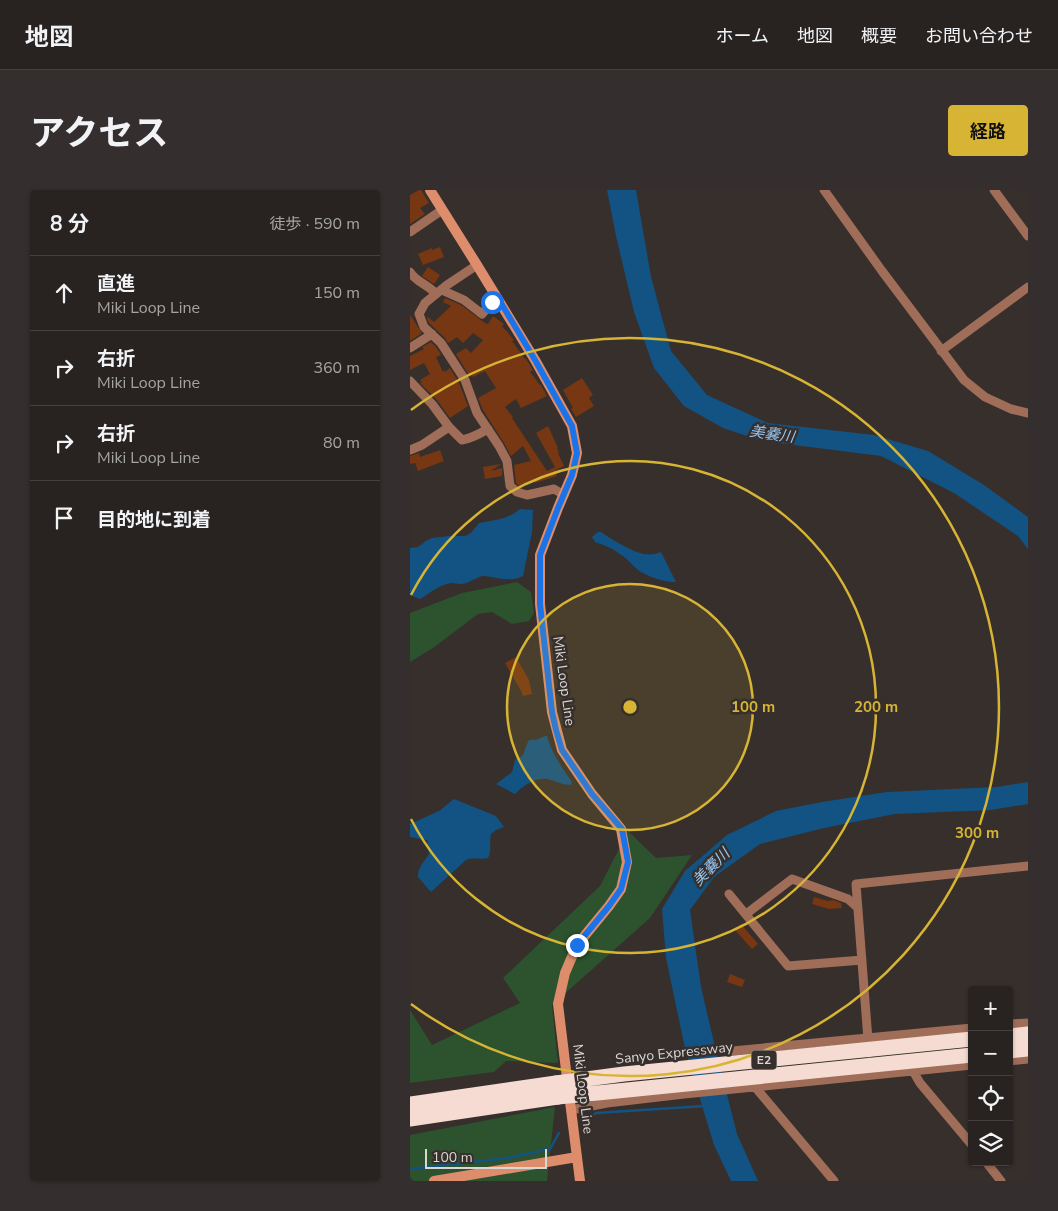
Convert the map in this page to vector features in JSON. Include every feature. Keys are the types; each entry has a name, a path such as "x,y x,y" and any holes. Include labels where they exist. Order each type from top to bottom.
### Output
{"highway":[{"path":"1013,1036 1028,1034"},
{"name":"Sanyo Expressway","path":"410,1118 557,1090 624,1074 968,1039"},
{"path":"1013,1051 1028,1049"},
{"name":"Sanyo Expressway","path":"410,1104 968,1055"}],"main road":[{"name":"Miki Loop Line","path":"430,190 498,298 572,426 577,453 572,475 540,555 540,604 552,712 562,750 592,794 622,829 628,862 621,889 577,945 565,973 558,1004 580,1181"},
{"path":"434,1181 577,1157"}],"street":[{"path":"824,190 964,380 985,396 1010,409 1028,413"},
{"path":"994,190 1028,236"},
{"path":"410,232 442,210"},
{"path":"478,265 439,291 425,304 419,314 424,327 441,343 466,380 477,413 507,461 510,486 516,492 527,495 554,489 564,495"},
{"path":"410,272 412,276 433,289 444,291 464,300 482,314 498,298"},
{"path":"941,351 1028,287"},
{"path":"410,348 432,334"},
{"path":"410,382 432,404 449,427 462,440 467,440 471,436 488,429"},
{"path":"410,450 422,445 449,427"},
{"path":"871,1076 856,884 1028,866"},
{"path":"746,914 792,879 848,899 858,908"},
{"path":"729,894 788,966 862,960"},
{"path":"1013,1024 1028,1023"},
{"path":"732,1051 968,1028"},
{"path":"1013,1061 1028,1059"},
{"path":"571,1110 607,1103 684,1094 968,1065"},
{"path":"913,1071 920,1083 968,1140"},
{"path":"756,1088 834,1181"},
{"path":"989,1166 1001,1181"}],"green space":[{"path":"517,582 531,592 534,613 529,621 512,624 492,612 478,614 433,648 410,662 410,613 462,593"},
{"path":"628,831 656,858 692,855 650,918 552,1005 558,1063 506,1061 494,1072 410,1083 410,1010 432,1045 520,1003 503,978 600,886"},
{"path":"555,1107 547,1181 410,1181 410,1135"}],"water":[{"name":"美嚢川","path":"607,190 636,190 651,277 671,351 707,395 768,423 874,435 928,451 984,485 1028,517 1028,549 1018,536 954,493 881,456 762,441 723,428 684,406 654,368 634,312"},
{"path":"520,509 533,510 532,532 523,576 508,579 482,576 464,584 451,583 442,586 420,599 410,595 410,548 418,547 432,538 465,536 471,533 479,523 506,517"},
{"path":"598,532 640,553 655,554 661,552 676,582 651,577 636,568 617,552 595,542 592,537"},
{"path":"547,736 554,755 572,782 571,785 541,779 527,784 515,794 496,784 512,772 515,760 523,755 529,740 536,740"},
{"name":"美嚢川","path":"1028,782 1028,804 991,810 895,814 824,828 760,844 714,877 690,910 701,987 737,1134 758,1181 731,1181 714,1145 686,1053 666,958 662,909 685,871 727,835 776,811 887,792 997,787"},
{"path":"454,799 496,816 504,827 491,834 488,858 466,860 431,892 418,877 420,868 429,854 427,840 410,837 410,824 439,811"}],"building":[{"path":"421,190 429,203 420,208 425,214 410,224 410,195"},
{"path":"440,247 444,257 423,265 418,254"},
{"path":"428,267 440,275 434,284 422,276"},
{"path":"445,298 461,305 485,323 488,324 493,316 504,324 502,326 514,340 512,341 533,370 530,372 547,396 521,408 516,399 505,407 547,471 555,467 536,433 548,426 564,466 556,470 555,468 557,476 519,486 516,483 514,465 531,461 523,446 511,456 483,410 478,398 496,388 485,371 470,377 456,354 466,348 471,353 483,340 473,333 463,343 457,337 448,343 429,323 427,318 434,322 451,306 443,302"},
{"path":"410,315 422,333 410,341"},
{"path":"431,342 441,355 436,357 443,372 450,368 459,383 468,406 450,418 437,400 420,383 422,382 420,380 430,374 424,363 410,370 410,356 424,349 422,347"},
{"path":"582,378 593,395 589,398 594,406 576,417 563,390"},
{"path":"440,450 444,461 418,471 415,463 410,464 410,456 419,453 420,457"},
{"path":"501,464 491,471 502,468 502,476 485,479 483,467"},
{"path":"516,657 529,680 532,694 523,696 505,663"},
{"path":"814,897 841,903 842,908 829,909 812,904"},
{"path":"741,924 758,944 752,949 735,930"},
{"path":"730,974 745,980 742,987 727,982"}],"waterway":[{"path":"583,1123 596,1113 705,1106"},
{"path":"410,1169 507,1158 550,1149 559,1133"}],"route":[{"path":"492,302 498,298 535,360 572,426 577,453 572,475 540,555 540,604 552,712 562,750 592,794 622,829 628,862 621,889 577,945"}]}
